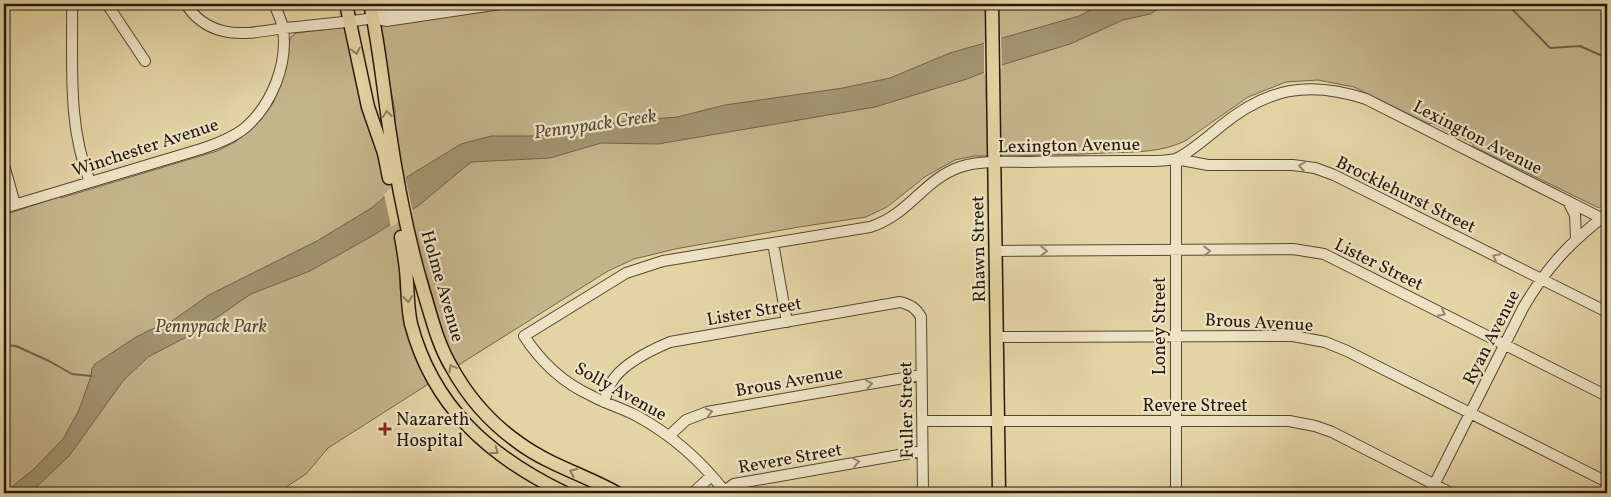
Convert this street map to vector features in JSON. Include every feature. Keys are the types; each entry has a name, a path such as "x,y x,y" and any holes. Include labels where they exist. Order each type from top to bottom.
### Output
{"main road":[{"name":"Holme Avenue","path":"346,4 368,107 384,153 390,164"},
{"name":"Holme Avenue","path":"370,4 390,164 408,249 441,346 457,378 476,402 500,427 532,452 617,493"},
{"name":"Rhawn Street","path":"992,4 999,493"},
{"name":"Holme Avenue","path":"408,249 406,272 411,323 423,358 443,395 467,426 494,451 535,478 565,493"}],"street":[{"path":"72,4 74,115 81,153 90,182"},
{"path":"107,4 145,61"},
{"path":"186,4 196,17 224,31 256,32 350,22 373,18 384,11 437,4"},
{"path":"274,4 283,28"},
{"path":"373,18 386,21 500,4"},
{"name":"Winchester Avenue","path":"4,208 218,144 244,128 261,110 274,89 282,61 283,28"},
{"name":"Lexington Avenue","path":"524,336 613,280 640,268 663,261 870,227 883,223 906,207 943,174 962,166 995,162 1176,159 1197,145 1239,111 1258,101 1284,92 1310,88 1331,89 1366,98 1605,218"},
{"name":"Loney Street","path":"1176,159 1176,493"},
{"name":"Brocklehurst Street","path":"1176,159 1208,165 1293,165 1315,168 1334,175 1607,312"},
{"path":"4,166 14,204"},
{"path":"1568,200 1576,215 1576,239"},
{"name":"Ryan Avenue","path":"1432,489 1523,308 1540,279 1576,239 1605,218"},
{"path":"773,243 787,322"},
{"name":"Lister Street","path":"995,251 1293,249 1324,254 1607,396"},
{"name":"Lister Street","path":"604,402 611,383 623,368 670,342 900,302 910,304 917,310 921,317 921,326"},
{"name":"Fuller Street","path":"921,326 923,493"},
{"name":"Solly Avenue","path":"524,336 542,360 578,389 638,416 669,436 693,456 725,492"},
{"name":"Brous Avenue","path":"997,337 1293,336 1325,342 1471,412 1607,482"},
{"name":"Brous Avenue","path":"669,436 686,420 707,412 921,375"},
{"name":"Revere Street","path":"922,421 1289,422 1316,426 1332,432 1432,489 1451,493"},
{"name":"Revere Street","path":"725,492 734,484 922,451"},
{"path":"693,493 711,476"}],"green space":[{"name":"Pennypack Park","path":"522,4 1607,4 1607,203 1599,208 1472,146 1474,144 1432,123 1429,124 1354,87 1318,80 1286,82 1248,97 1185,141 1166,148 1146,151 1066,155 1001,156 997,88 986,89 989,153 987,156 974,156 955,160 926,176 887,207 866,217 675,249 634,259 608,271 457,366 443,334 428,280 418,255 400,255 400,288 403,310 430,383 328,448 306,474 277,493 4,493 4,215 61,196 61,198 217,151 235,142 253,128 273,103 286,69 289,41 296,33 345,27 362,106 372,135 395,133 395,111 379,28 380,25"}],"shaded area":[{"path":"1102,4 1167,4 1150,14 1123,20 1070,44 1005,64 967,79 875,107 658,144 601,143 550,158 471,162 418,206 374,235 310,271 251,294 194,333 148,357 123,381 69,456 30,493 4,493 34,469 63,439 79,410 95,364 136,337 169,323 209,295 317,241 373,207 407,177 461,144 491,136 541,136 618,122 677,117 725,105 843,88 890,78 950,53 1079,16"}],"pier":[{"path":"1001,35 1002,68 984,75 984,41"},
{"path":"405,176 413,212 391,227 384,194"}],"waterway":[{"path":"1507,4 1550,48 1580,46 1607,58"},
{"path":"4,345 16,346 72,374 91,376"}],"place":[{"name":"Nazareth Hospital","path":"385,429"}],"water label":[{"name":"Pennypack Creek","path":"595,123"}]}
